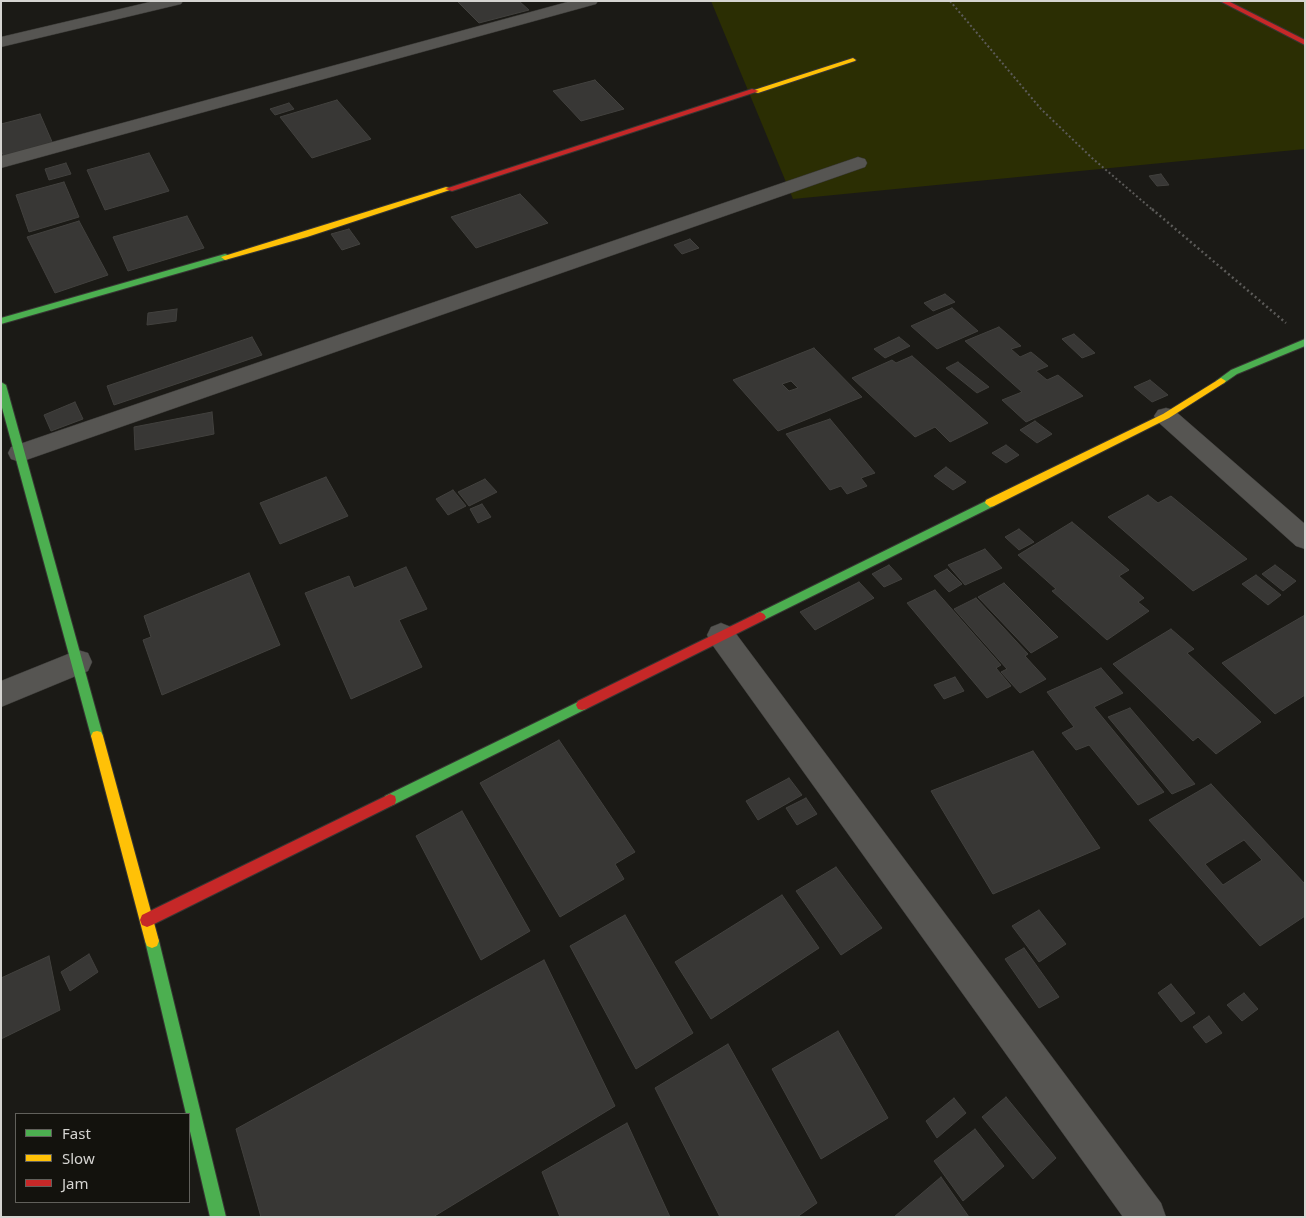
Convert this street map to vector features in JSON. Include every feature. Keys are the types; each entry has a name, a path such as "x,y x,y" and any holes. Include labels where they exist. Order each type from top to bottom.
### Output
{"street":[{"path":"1,42 175,1"},
{"path":"1,162 590,1"},
{"path":"1223,1 1305,43"},
{"path":"1,321 304,235 853,60"},
{"path":"20,453 858,163"},
{"path":"147,920 1166,416 1234,372 1305,342"},
{"path":"1,385 147,920 218,1217"},
{"path":"1166,416 1305,539"},
{"path":"721,635 1147,1217"},
{"path":"1,694 78,662"}],"path":[{"path":"950,1 1042,108 1092,158 1290,326"}],"green space":[{"path":"711,1 1305,1 1305,149 793,199"}],"building":[{"path":"457,1 519,1 529,10 479,23"},
{"path":"595,80 624,109 581,121 553,91"},
{"path":"337,100 371,139 312,158 280,117"},
{"path":"289,103 294,109 275,115 270,109"},
{"path":"40,114 53,144 4,157 1,150 1,124"},
{"path":"149,153 169,191 105,210 87,170"},
{"path":"66,163 71,174 49,180 45,169"},
{"path":"1161,174 1169,185 1157,186 1149,176"},
{"path":"64,182 79,217 29,232 16,195"},
{"path":"520,194 548,223 476,248 451,217"},
{"path":"187,216 204,248 128,271 113,237"},
{"path":"79,221 108,275 55,293 27,237"},
{"path":"349,229 360,244 342,250 331,234"},
{"path":"690,239 699,248 682,254 674,245"},
{"path":"945,294 955,302 933,311 924,303"},
{"path":"952,308 978,331 937,349 911,326"},
{"path":"177,309 176,321 147,325 148,313"},
{"path":"999,327 1021,346 1011,349 1020,357 1031,352 1048,366 1036,371 1047,380 1058,375 1083,396 1026,422 1002,400 1022,392 965,341"},
{"path":"1074,334 1095,353 1082,358 1062,339"},
{"path":"252,337 262,355 114,405 107,386"},
{"path":"899,337 910,346 885,358 874,349"},
{"path":"814,348 862,397 778,431 733,380","holes":["791,381 798,388 789,391 782,384"]},
{"path":"912,356 988,423 950,442 935,427 915,437 852,378 892,360 896,363"},
{"path":"958,362 989,387 977,393 946,368"},
{"path":"1150,380 1168,395 1152,402 1134,387"},
{"path":"75,402 83,419 51,431 44,415"},
{"path":"212,412 214,434 135,450 134,427"},
{"path":"830,419 875,473 861,478 867,486 847,494 841,486 830,490 786,434"},
{"path":"1035,421 1052,434 1037,443 1020,430"},
{"path":"1006,445 1019,455 1006,463 992,453"},
{"path":"946,467 966,482 953,490 934,476"},
{"path":"326,477 348,516 280,544 260,503"},
{"path":"485,479 497,492 469,506 458,492"},
{"path":"453,490 466,506 448,515 436,499"},
{"path":"1148,495 1158,503 1171,496 1247,559 1193,591 1108,517"},
{"path":"482,504 491,517 478,523 470,509"},
{"path":"1072,522 1129,570 1119,576 1144,598 1138,602 1149,611 1107,640 1052,591 1056,589 1018,555"},
{"path":"1019,529 1034,542 1019,550 1005,537"},
{"path":"985,549 1002,568 965,585 948,565"},
{"path":"889,565 902,579 884,587 872,574"},
{"path":"1275,565 1296,581 1283,591 1262,574"},
{"path":"406,567 427,609 399,620 422,667 351,699 305,593 349,576 354,588"},
{"path":"947,569 962,584 949,592 934,576"},
{"path":"249,573 280,645 162,695 143,640 151,637 144,616"},
{"path":"1256,575 1281,595 1268,605 1242,584"},
{"path":"859,582 874,598 815,630 800,612"},
{"path":"1004,583 1058,637 1031,653 978,597"},
{"path":"935,590 1001,665 996,668 1011,686 987,698 907,603"},
{"path":"976,598 1028,654 1025,656 1046,679 1020,693 1001,672 1007,669 954,609"},
{"path":"1305,615 1305,695 1275,714 1222,663"},
{"path":"1171,629 1194,649 1187,653 1261,722 1216,754 1198,737 1193,741 1113,664"},
{"path":"1101,668 1123,693 1094,707 1164,792 1138,805 1089,745 1076,750 1062,733 1074,727 1047,692"},
{"path":"955,677 964,691 944,699 934,685"},
{"path":"1130,708 1195,784 1172,794 1108,717"},
{"path":"559,740 635,852 615,864 624,879 560,917 480,783"},
{"path":"1033,751 1100,848 993,894 931,791"},
{"path":"789,778 802,795 758,820 746,801"},
{"path":"1211,784 1305,884 1305,916 1260,946 1149,820","holes":["1244,840 1262,860 1223,885 1205,864"]},
{"path":"806,798 817,814 797,825 786,808"},
{"path":"462,811 530,931 481,960 416,836"},
{"path":"836,867 882,928 841,955 796,891"},
{"path":"782,895 819,948 711,1019 675,962"},
{"path":"1039,910 1066,944 1039,962 1012,926"},
{"path":"625,915 693,1033 636,1069 570,946"},
{"path":"1024,948 1059,997 1039,1008 1005,959"},
{"path":"89,954 98,972 70,991 61,972"},
{"path":"49,956 60,1010 1,1039 1,978"},
{"path":"544,960 615,1106 433,1217 261,1217 236,1129"},
{"path":"1171,984 1195,1013 1181,1022 1158,993"},
{"path":"1244,993 1258,1009 1242,1021 1227,1005"},
{"path":"1209,1016 1222,1033 1206,1043 1193,1027"},
{"path":"838,1031 888,1118 821,1159 772,1069"},
{"path":"728,1044 817,1203 797,1217 720,1217 655,1088"},
{"path":"1006,1097 1056,1158 1033,1179 982,1117"},
{"path":"954,1098 966,1113 937,1138 926,1121"},
{"path":"627,1123 670,1217 560,1217 542,1172"},
{"path":"975,1129 1004,1166 963,1201 934,1161"},
{"path":"941,1177 969,1217 894,1217"}],"traffic: fast":[{"path":"1,321 225,257"},
{"path":"1221,381 1234,372 1305,342"},
{"path":"1,385 97,736"},
{"path":"760,617 990,503"},
{"path":"390,800 582,705"},
{"path":"152,941 218,1217"}],"traffic: slow":[{"path":"755,91 853,60"},
{"path":"225,257 304,235 449,189"},
{"path":"990,503 1166,416 1221,381"},
{"path":"97,736 152,941"}],"traffic: jam":[{"path":"1223,1 1305,43"},
{"path":"449,189 755,91"},
{"path":"582,705 760,617"},
{"path":"147,920 390,800"}]}
